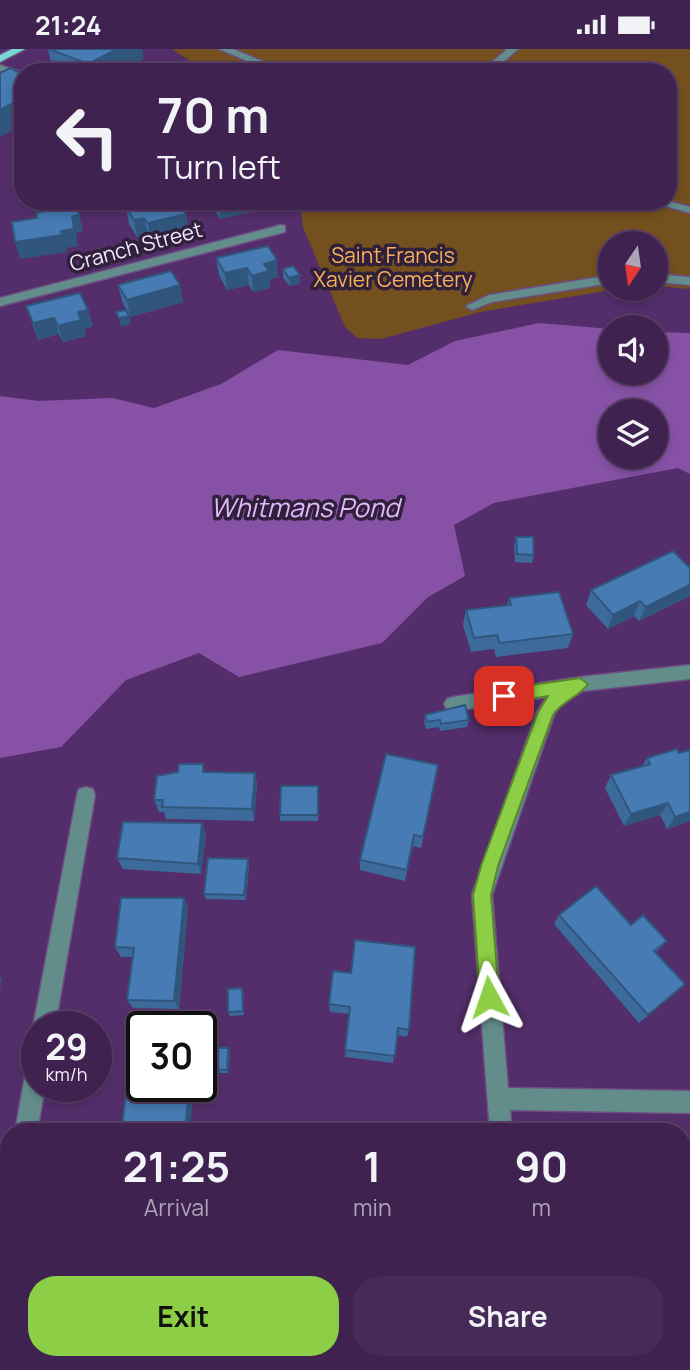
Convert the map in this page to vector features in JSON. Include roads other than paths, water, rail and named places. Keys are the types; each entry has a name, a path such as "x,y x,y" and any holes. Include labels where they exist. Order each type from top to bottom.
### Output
{"main road":[{"path":"0,59 20,49"}],"street":[{"path":"224,49 260,63"},
{"path":"497,63 513,49"},
{"name":"Cranch Street","path":"0,302 281,229"},
{"path":"668,279 690,281"},
{"path":"472,306 489,299 598,281"},
{"path":"453,704 580,684 690,672"},
{"path":"500,1123 482,895 546,712 554,700 580,684"},
{"path":"47,1011 86,795"},
{"path":"499,1099 690,1102"},
{"path":"28,1123 31,1102"}],"water":[{"name":"Whitmans Pond","path":"539,323 598,328 598,385 668,385 668,332 690,333 690,474 678,468 494,503 454,525 465,576 428,597 382,643 239,677 199,653 126,680 61,747 0,758 0,396 39,401 112,398 154,408 221,384 278,350 408,365 455,341"}],"park label":[{"name":"Saint Francis Xavier Cemetery","path":"393,268"}]}
